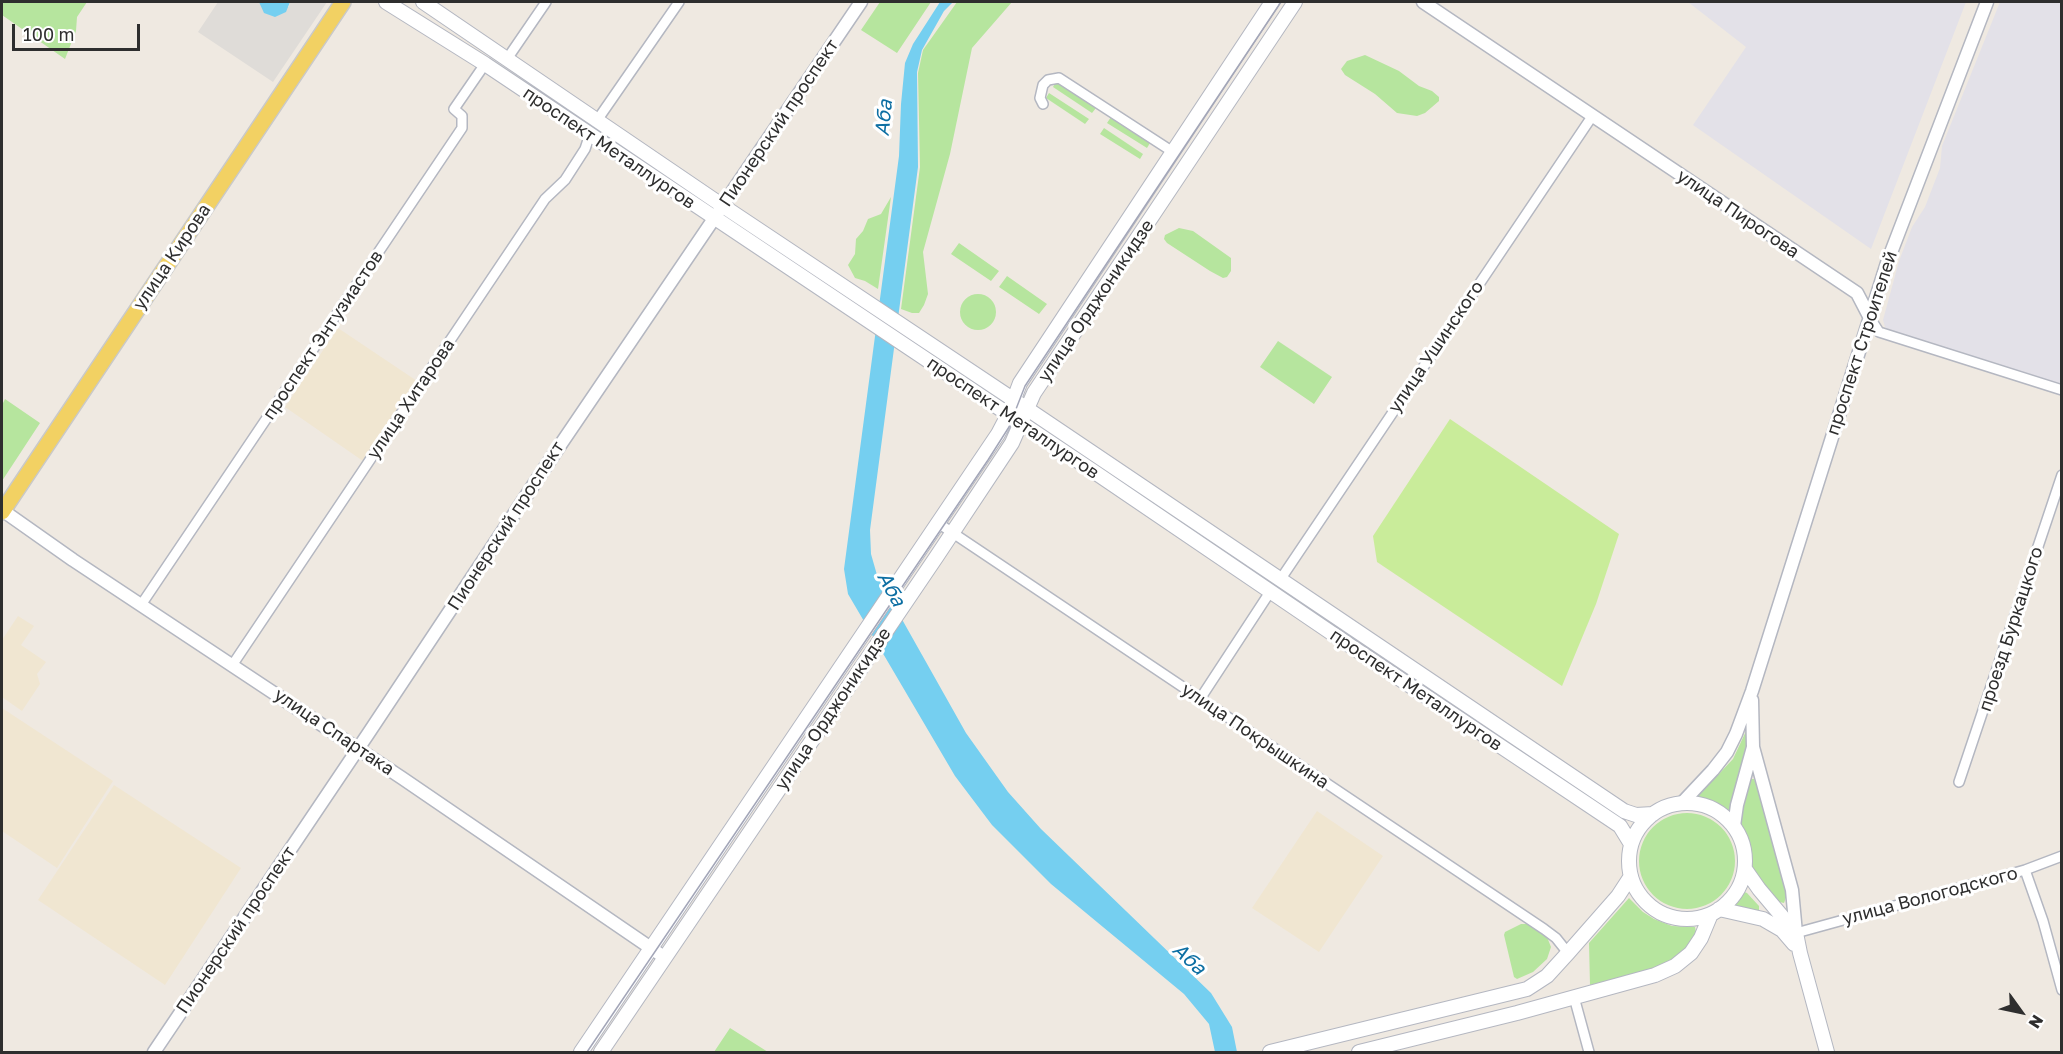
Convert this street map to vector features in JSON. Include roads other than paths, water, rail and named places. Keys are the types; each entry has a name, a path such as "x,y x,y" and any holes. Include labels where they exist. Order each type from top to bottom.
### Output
{"main road":[{"name":"улица Кирова","path":"2,511 343,2"},
{"name":"проспект Металлургов","path":"386,2 590,134 867,303 1624,811 1636,815 1653,814"},
{"name":"проспект Металлургов","path":"423,2 598,119 721,214 859,315 1620,826 1631,844"},
{"name":"улица Орджоникидзе","path":"580,1053 998,434 1008,415 1020,382 1272,2"},
{"name":"улица Орджоникидзе","path":"601,1053 1012,443 1034,393 1295,2"},
{"path":"1359,1053 1655,975 1675,966 1691,953 1715,912 1732,898 1740,885 1745,869 1743,846 1734,826 1720,813 1703,805 1682,803 1662,808 1653,814 1641,826 1631,844 1629,858 1631,876 1639,894 1653,908 1672,917 1692,919 1715,912 1763,919 1782,930 1799,949"},
{"path":"1745,869 1797,933 1799,949 1827,1053"},
{"path":"1270,1053 1527,989 1547,976 1618,896 1631,876"}],"street":[{"path":"507,58 546,2"},
{"path":"598,119 679,2"},
{"name":"Пионерский проспект","path":"154,1053 556,451 721,214 861,2"},
{"name":"улица Пирогова","path":"1423,2 1857,293 1879,332 2061,390"},
{"name":"проспект Строителей","path":"1682,803 1713,770 1736,734 1752,691 1887,263 1987,2"},
{"name":"проспект Энтузиастов","path":"141,605 462,128 462,116 454,109 485,64"},
{"path":"1043,104 1040,98 1043,85 1048,80 1059,78 1173,152"},
{"name":"улица Ушинского","path":"1280,579 1593,116"},
{"name":"улица Хитарова","path":"233,664 545,199 565,180 585,149 590,134"},
{"name":"проезд Буркацкого","path":"1959,782 2061,475"},
{"name":"улица Спартака","path":"2,511 358,748 664,957"},
{"name":"улица Покрышкина","path":"938,523 1544,929 1556,938 1568,953"},
{"path":"1200,699 1270,592"},
{"path":"1752,691 1753,747 1792,890 1797,933"},
{"path":"1734,826 1737,805 1753,747"},
{"name":"улица Вологодского","path":"1797,933 2025,870 2061,856"},
{"path":"2025,870 2043,921 2061,990"},
{"path":"1574,997 1589,1053"}],"water":[{"path":"259,2 290,2 286,12 275,17 264,13"},
{"name":"Аба","path":"940,2 953,2 944,11 922,50 917,72 918,167 870,530 871,554 877,575 966,733 1008,792 1041,829 1211,993 1232,1027 1237,1052 1215,1052 1209,1024 1184,994 1051,884 992,825 955,776 848,594 844,569 899,156 905,63 913,44"}],"tram line":[{"path":"587,1052 988,460 1009,427 1025,386 1281,2"}]}
